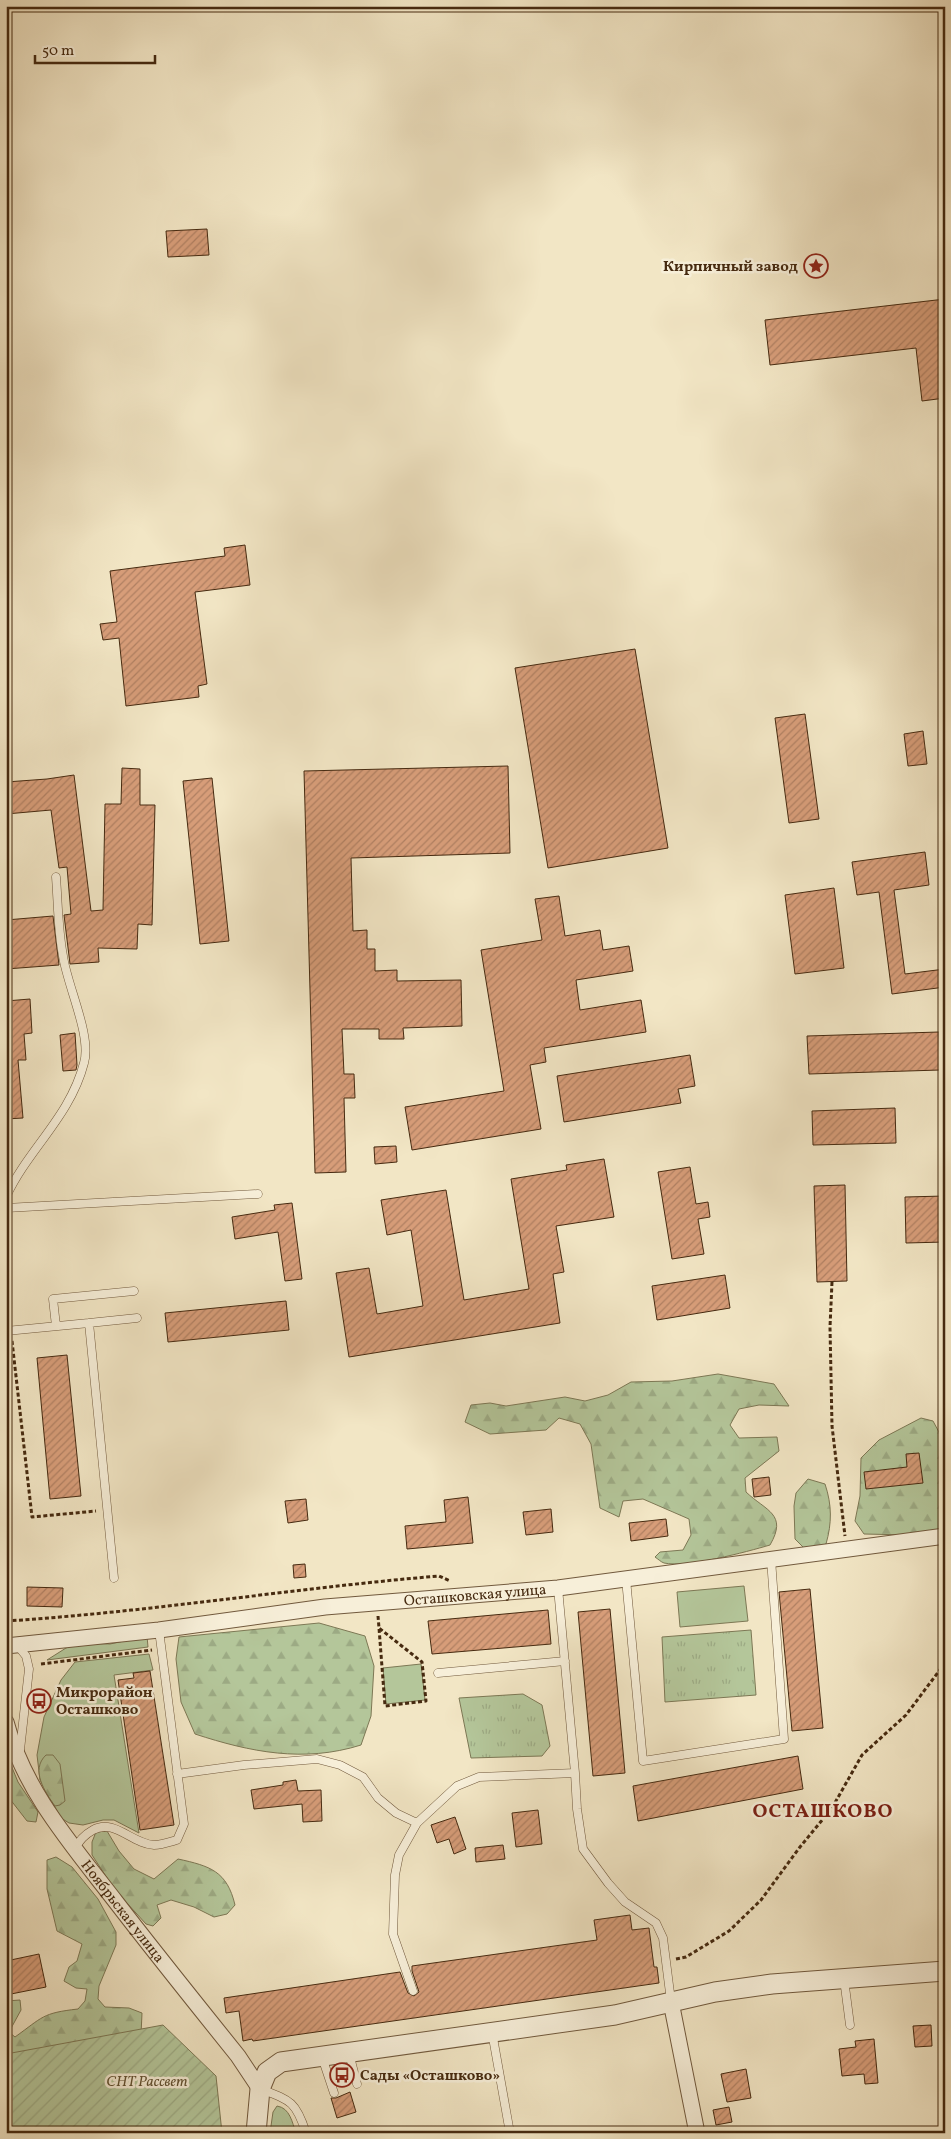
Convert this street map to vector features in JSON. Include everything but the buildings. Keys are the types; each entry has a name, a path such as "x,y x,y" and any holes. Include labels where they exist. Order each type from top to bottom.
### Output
{"street":[{"name":"Осташковская улица","path":"12,1645 158,1630 324,1608 558,1588 945,1536"},
{"name":"Ноябрьская улица","path":"6,1722 13,1749 30,1781 75,1849 238,2056 260,2089"},
{"path":"256,2133 260,2089 267,2072 281,2062 615,2015 715,1992 762,1985 945,1971"},
{"path":"671,2002 697,2133"}],"lane":[{"path":"6,1197 18,1174 61,1116 85,1062 84,1039 63,958 56,877"},
{"path":"6,1208 258,1194"},
{"path":"56,1326 53,1299 134,1291"},
{"path":"9,1331 137,1318"},
{"path":"89,1323 114,1578"},
{"path":"626,1579 643,1761 784,1739 771,1559"},
{"path":"558,1588 577,1809 583,1849 608,1883 625,1902 656,1923 663,1938 671,2002"},
{"path":"75,1849 79,1840 99,1827 108,1826 139,1842 154,1845 177,1840 184,1824 158,1630"},
{"path":"12,1645 26,1656 29,1669 21,1734 20,1762"},
{"path":"438,1673 565,1661"},
{"path":"177,1774 244,1765 317,1759 340,1765 363,1777 378,1798 396,1813 417,1823"},
{"path":"413,1991 393,1934 395,1875 399,1855 417,1823 457,1786 479,1777 575,1773"},
{"path":"844,1979 850,2025"},
{"path":"492,2032 510,2133"},
{"path":"349,2053 357,2084"},
{"path":"322,2056 334,2093"},
{"path":"260,2089 286,2098 300,2115 306,2133"}],"path":[{"path":"832,1282 830,1327 832,1426 847,1549"},
{"path":"9,1331 32,1517 108,1510"},
{"path":"377,1603 385,1706 426,1701 422,1662 379,1628"},
{"path":"41,1664 160,1649"},
{"path":"666,1962 686,1957 730,1932 761,1900 800,1847 832,1808 862,1755 906,1715 945,1662"}],"green space":[{"path":"718,1374 774,1384 789,1406 759,1405 739,1409 730,1425 739,1438 777,1437 779,1451 745,1478 746,1492 772,1514 777,1526 770,1545 717,1558 687,1563 664,1563 655,1557 660,1552 683,1550 691,1535 689,1519 643,1499 623,1501 619,1517 600,1508 591,1444 580,1424 559,1418 546,1430 490,1434 465,1422 471,1405 490,1403 506,1406 565,1397 585,1401 608,1395 631,1382 672,1381"},
{"path":"921,1418 933,1421 940,1434 945,1435 945,1530 909,1535 864,1534 855,1521 860,1496 861,1458 879,1440"},
{"path":"808,1479 825,1484 830,1507 830,1521 826,1544 815,1548 804,1548 795,1539 794,1506 796,1493"},
{"path":"744,1586 748,1621 680,1627 677,1592"},
{"path":"319,1623 365,1636 374,1666 371,1716 361,1745 319,1753 277,1753 236,1746 195,1734 181,1702 176,1659 179,1637"},
{"path":"751,1630 756,1695 665,1702 662,1637"},
{"path":"147,1636 148,1647 47,1660 66,1648 79,1643 110,1644"},
{"path":"149,1654 153,1670 114,1675 139,1833 114,1820 103,1820 83,1825 69,1823 61,1818 40,1780 37,1755 44,1717 61,1680 75,1662"},
{"path":"421,1664 425,1700 386,1704 383,1668"},
{"path":"523,1694 542,1705 550,1746 542,1756 471,1758 459,1698"},
{"path":"46,1755 53,1755 60,1764 65,1801 60,1805 55,1806 44,1788 39,1774 41,1761"},
{"path":"6,1764 11,1765 18,1782 38,1812 36,1822 27,1821 6,1794"},
{"path":"107,1831 119,1851 134,1869 154,1879 178,1859 199,1864 222,1877 232,1894 235,1905 227,1914 214,1917 194,1907 171,1900 157,1905 161,1918 153,1926 146,1924 115,1890 92,1855 92,1842 96,1832"},
{"path":"56,1857 72,1867 98,1899 116,1932 116,1945 99,1986 98,1999 105,2007 129,2008 142,2013 141,2035 6,2133 6,2001 20,2000 21,2010 9,2032 15,2037 38,2020 57,2012 78,2009 85,2001 87,1989 76,1988 64,1981 69,1967 77,1961 82,1944 57,1931 47,1889 47,1860"},
{"name":"СНТ Рассвет","path":"163,2025 216,2076 222,2133 6,2133 6,2054"},
{"path":"277,2106 288,2113 296,2133 270,2133 273,2112"}],"place":[{"name":"Кирпичный завод","path":"816,266"},
{"name":"Микрорайон Осташково","path":"39,1701"},
{"name":"Сады «Осташково»","path":"342,2075"}],"district":[{"name":"ОСТАШКОВО","path":"823,1810"}]}
